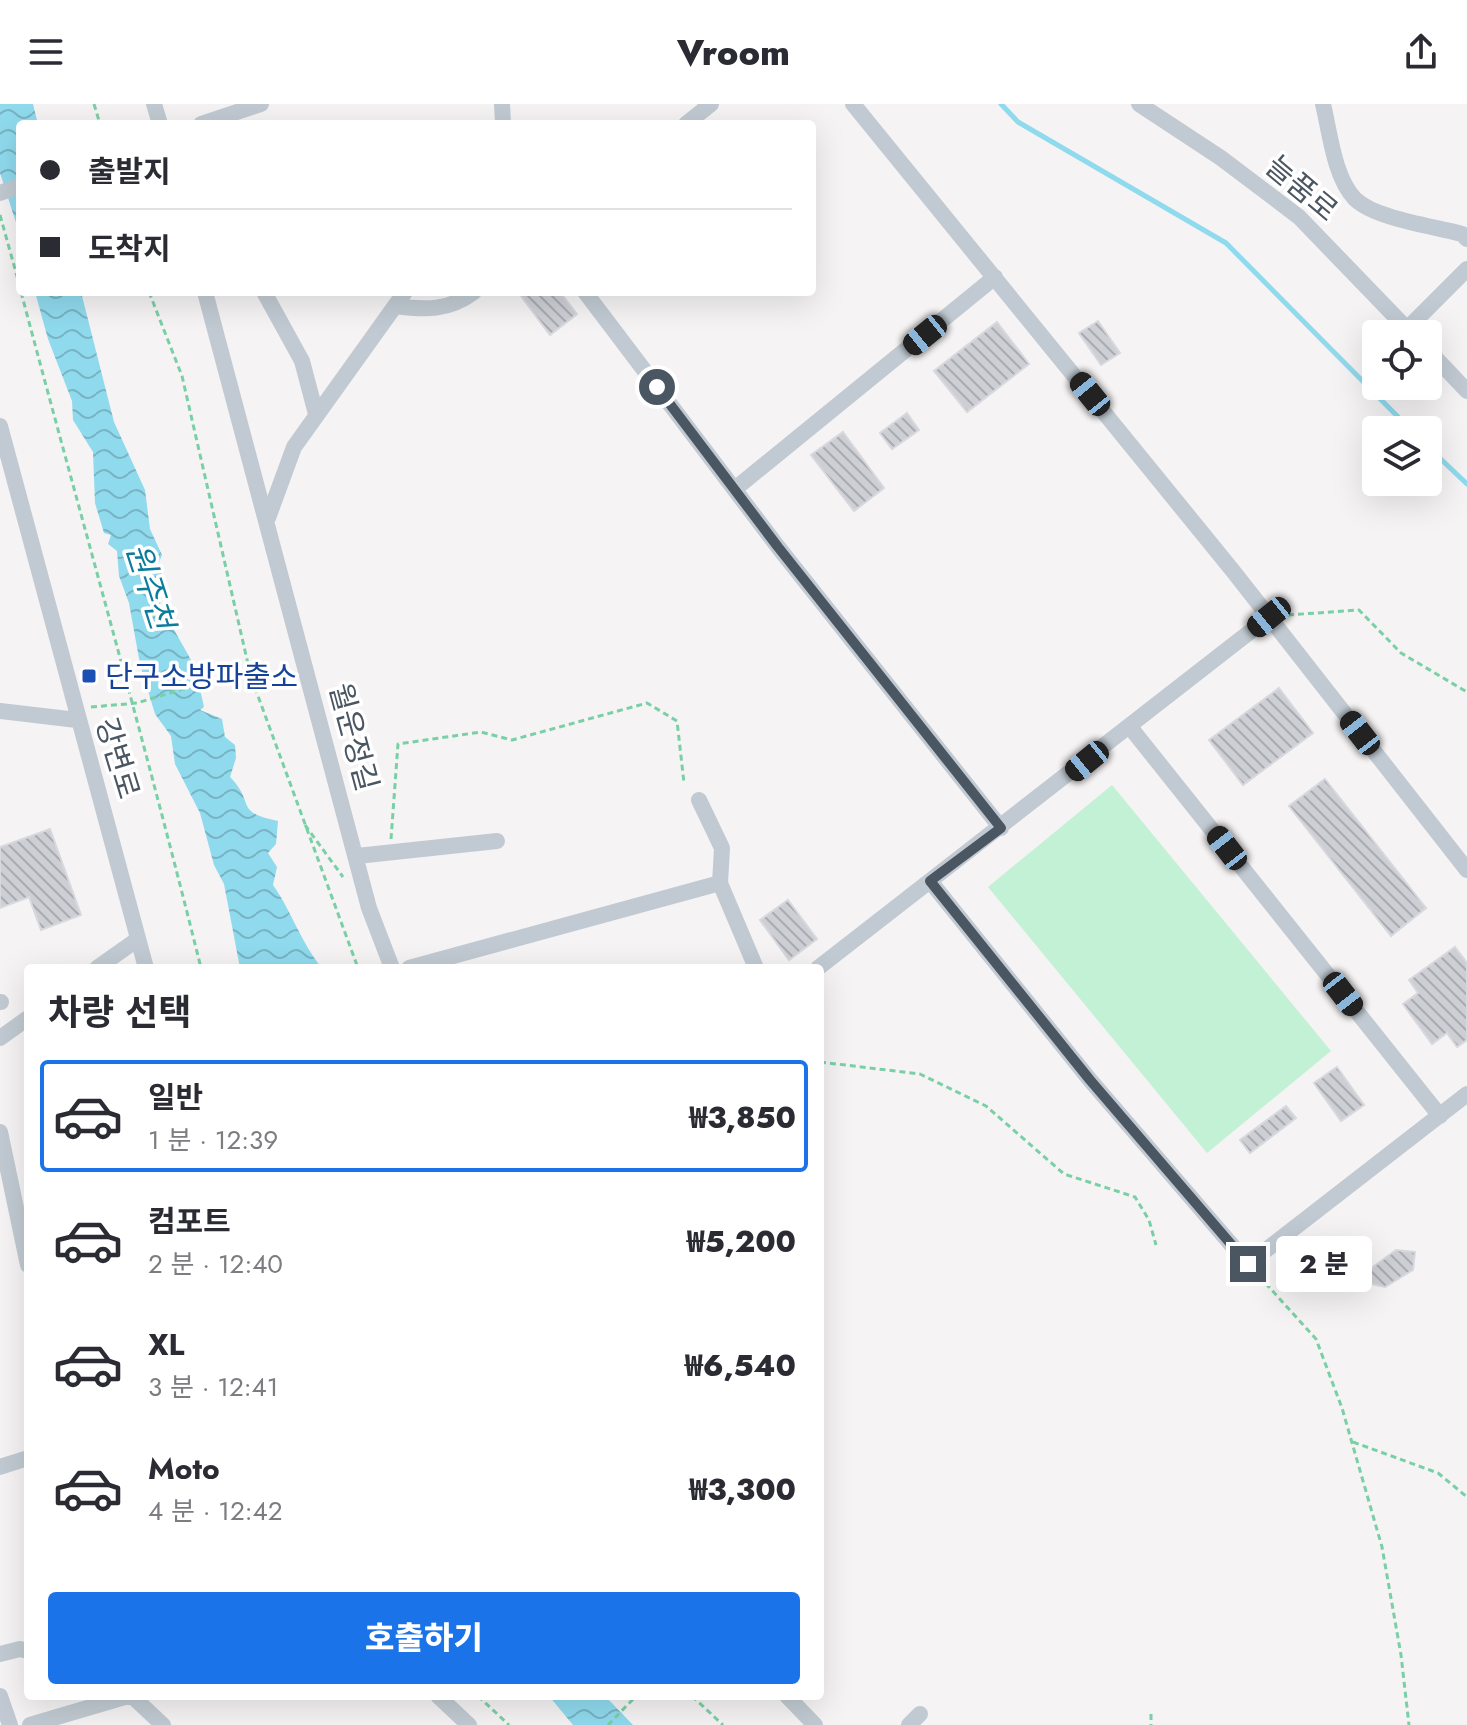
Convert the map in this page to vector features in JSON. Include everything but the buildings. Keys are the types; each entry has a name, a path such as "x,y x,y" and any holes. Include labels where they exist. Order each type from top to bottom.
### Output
{"street":[{"path":"213,120 261,104"},
{"path":"691,120 711,104"},
{"path":"853,104 1269,617 1467,870"},
{"name":"늘품로","path":"1139,104 1221,158 1299,217 1399,320"},
{"path":"1323,104 1336,161 1354,198 1377,212 1462,234 1467,239"},
{"path":"1420,320 1467,269"},
{"path":"736,488 995,277"},
{"name":"월운정길","path":"206,296 268,518 369,908 390,964"},
{"path":"266,296 302,361 316,414"},
{"path":"268,518 294,447 402,296"},
{"path":"395,306 430,310 459,303 469,296"},
{"path":"588,296 778,547 1001,828"},
{"path":"1442,365 1467,391"},
{"name":"강변로","path":"0,426 76,714 118,854 145,964"},
{"path":"823,964 1269,617"},
{"path":"0,711 76,714"},
{"path":"1130,727 1440,1116"},
{"path":"699,800 722,848 720,883 754,964"},
{"path":"357,856 497,841"},
{"path":"930,881 1090,1080 1248,1264 1467,1094"},
{"path":"424,964 720,883"},
{"path":"103,964 138,939"},
{"path":"0,1038 24,1021"},
{"path":"0,1132 21,1208 24,1232"},
{"path":"0,1467 24,1459"},
{"path":"0,1654 24,1650"},
{"path":"0,1696 10,1725"},
{"path":"30,1725 116,1700"},
{"path":"135,1700 163,1725"},
{"path":"442,1700 469,1725"},
{"path":"791,1700 815,1725"}],"path":[{"path":"0,215 16,271"},
{"path":"23,296 129,704 153,774 200,964"},
{"path":"151,296 182,376 250,669 302,821 358,964"},
{"path":"1269,617 1359,610 1401,653 1467,692"},
{"path":"76,714 137,703 250,669"},
{"path":"390,851 398,744 481,732 512,740 647,703 677,721 684,783"},
{"path":"302,821 349,884"},
{"path":"824,1062 920,1074 986,1106 1064,1174 1135,1197 1149,1220 1156,1245"},
{"path":"1248,1264 1316,1339 1352,1441 1382,1547 1401,1655 1409,1725"},
{"path":"1352,1441 1438,1473 1467,1497"},
{"path":"482,1700 509,1725"},
{"path":"608,1725 632,1700"},
{"path":"696,1700 723,1725"},
{"path":"1151,1714 1151,1725"}],"green space":[{"path":"1112,785 1331,1051 1207,1153 988,887"}],"water":[{"path":"0,104 33,104 37,120 16,120 16,223 0,173"},
{"name":"원주천","path":"36,296 82,296 114,422 145,490 150,529 162,555 157,567 164,578 160,605 195,667 204,707 200,710 222,719 225,737 235,745 236,758 230,777 250,810 278,821 276,844 268,853 277,867 273,885 319,964 239,964 224,884 214,865 200,813 175,764 171,736 155,714 140,664 129,603 119,576 117,551 108,544 111,535 104,533 95,503 93,452 73,420 72,401 48,339"},
{"path":"552,1700 609,1700 633,1725 573,1725"}],"waterway":[{"path":"1001,104 1018,122 1226,243 1397,416"},
{"path":"1442,460 1467,484"}],"place":[{"name":"단구소방파출소","path":"89,676"}],"route":[{"path":"657,387 778,547 1001,828 930,881 1090,1080 1248,1264"}]}
